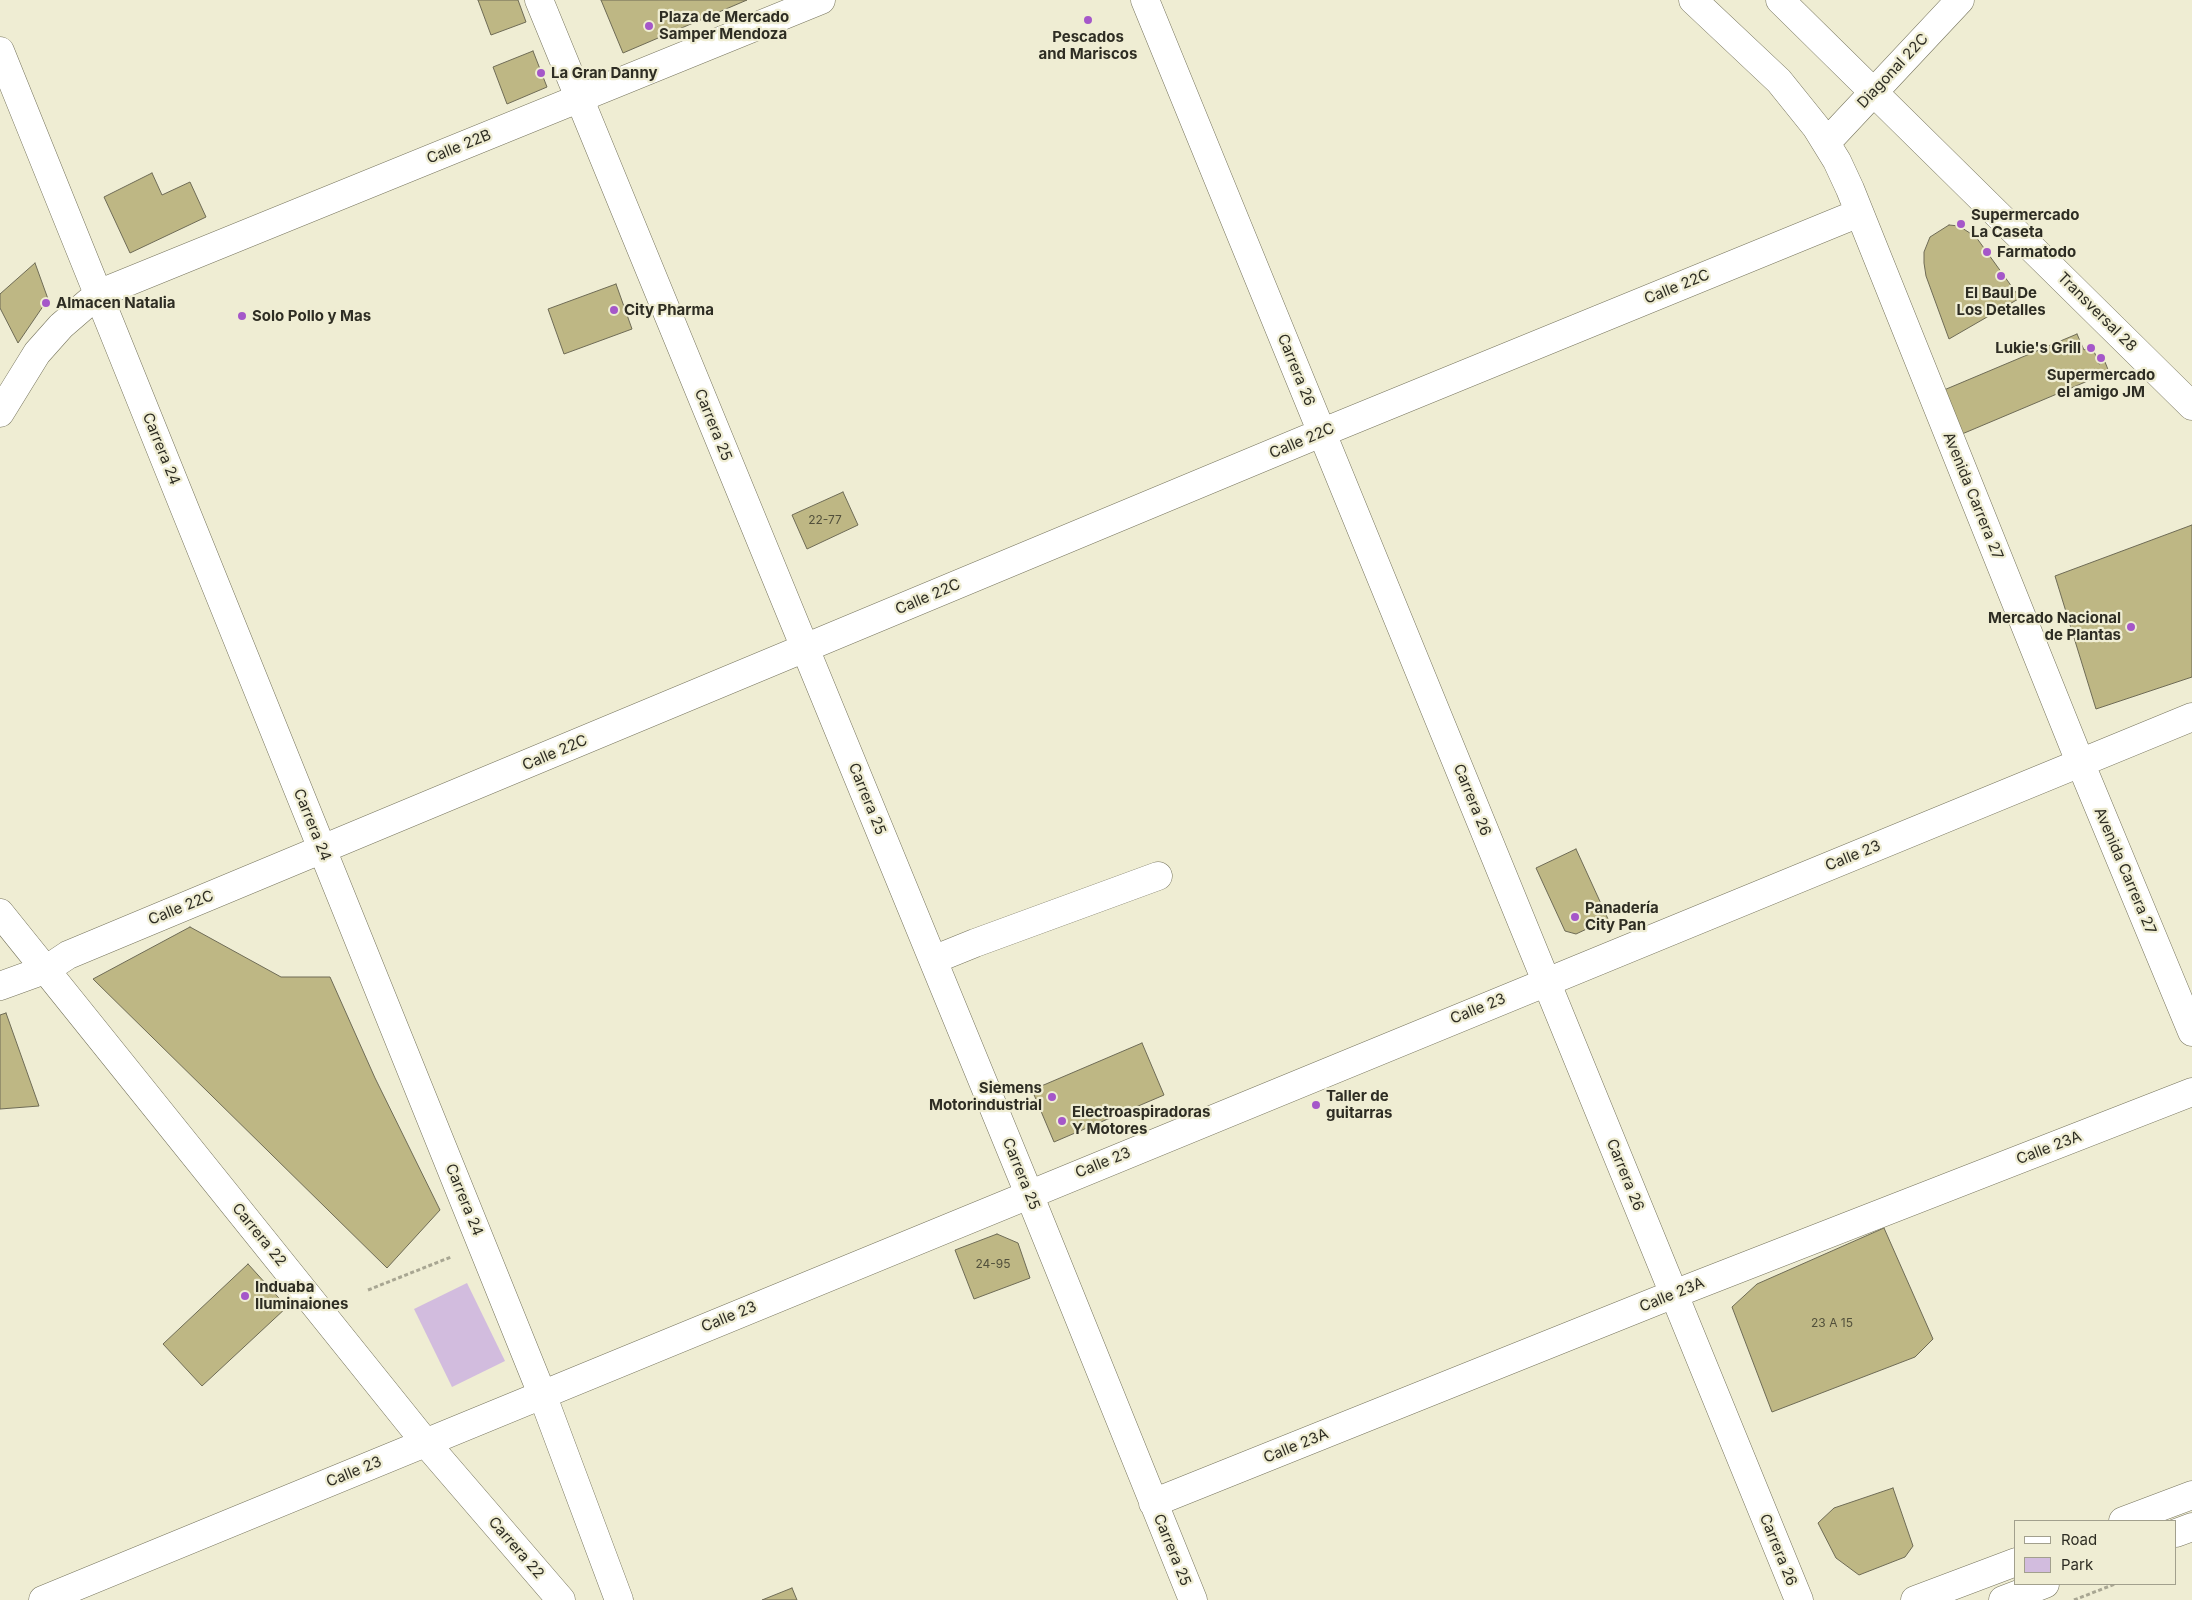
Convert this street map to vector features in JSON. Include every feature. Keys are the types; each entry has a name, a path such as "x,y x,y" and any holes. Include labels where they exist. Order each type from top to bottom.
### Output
{"street":[{"name":"Carrera 25","path":"539,0 1029,1194 1193,1600"},
{"name":"Calle 22B","path":"0,412 37,353 61,326 98,294 821,0"},
{"name":"Carrera 26","path":"1145,0 1799,1600"},
{"name":"Avenida Carrera 27","path":"1693,0 1779,81 1827,142 1850,189 2080,762 2192,1032"},
{"path":"1780,0 1874,92"},
{"name":"Diagonal 22C","path":"1827,142 1960,0"},
{"name":"Carrera 24","path":"0,51 542,1394 620,1600"},
{"name":"Transversal 28","path":"1874,92 2192,406"},
{"name":"Calle 22C","path":"0,986 47,969 68,955 1321,433 1860,213"},
{"name":"Calle 23","path":"43,1600 2192,717"},
{"path":"933,960 975,942 1158,876"},
{"name":"Carrera 22","path":"0,913 47,969 425,1442 561,1600"},
{"name":"Calle 23A","path":"1153,1502 1674,1294 2192,1092"},
{"path":"2126,1520 2192,1495"},
{"path":"2177,1533 2192,1527"},
{"path":"1915,1600 2014,1563"},
{"path":"2003,1600 2042,1585"}],"path":[{"path":"368,1290 461,1253"},
{"path":"2074,1600 2112,1585"}],"green space":[{"path":"467,1283 505,1361 452,1387 414,1309"}],"building":[{"path":"478,0 518,0 526,22 491,35"},
{"name":"Plaza de Mercado Samper Mendoza","path":"601,0 747,0 623,53"},
{"path":"533,51 547,87 507,104 493,67"},
{"path":"152,173 162,195 190,182 206,217 130,253 104,197"},
{"path":"1949,225 1959,226 1976,237 2020,298 1949,339 1926,276 1924,252 1930,237"},
{"path":"35,263 48,299 18,343 0,308 0,294"},
{"path":"616,284 632,329 564,354 548,309"},
{"path":"2077,334 2084,350 2092,346 2099,364 2105,362 2109,372 1962,434 1944,390"},
{"path":"843,492 858,525 807,549 792,515"},
{"name":"Mercado Nacional de Plantas","path":"2192,525 2192,677 2096,709 2055,576"},
{"path":"1576,849 1608,919 1576,934 1565,931 1536,868"},
{"path":"190,927 281,977 330,977 375,1078 440,1210 387,1268 93,979"},
{"path":"6,1013 39,1106 0,1109 0,1015"},
{"path":"1142,1043 1164,1095 1054,1142 1032,1090"},
{"path":"1884,1228 1933,1339 1915,1357 1772,1412 1732,1307 1757,1284"},
{"path":"997,1234 1018,1243 1030,1278 974,1299 955,1250"},
{"path":"248,1264 287,1307 202,1386 163,1344"},
{"path":"1893,1488 1913,1546 1905,1557 1859,1575 1836,1558 1818,1523 1834,1508"},
{"path":"792,1588 797,1600 762,1600"}],"place":[{"name":"Pescados and Mariscos","path":"1088,20"},
{"name":"Plaza de Mercado Samper Mendoza","path":"649,26"},
{"name":"La Gran Danny","path":"541,73"},
{"name":"Supermercado La Caseta","path":"1961,224"},
{"name":"Farmatodo","path":"1987,252"},
{"name":"El Baul De Los Detalles","path":"2001,276"},
{"name":"Almacen Natalia","path":"46,303"},
{"name":"City Pharma","path":"614,310"},
{"name":"Solo Pollo y Mas","path":"242,316"},
{"name":"Lukie's Grill","path":"2091,348"},
{"name":"Supermercado el amigo JM","path":"2101,358"},
{"name":"Mercado Nacional de Plantas","path":"2131,627"},
{"name":"Panadería City Pan","path":"1575,917"},
{"name":"Siemens Motorindustrial","path":"1052,1097"},
{"name":"Taller de guitarras","path":"1316,1105"},
{"name":"Electroaspiradoras Y Motores","path":"1062,1121"},
{"name":"Induaba Iluminaiones","path":"245,1296"}]}
